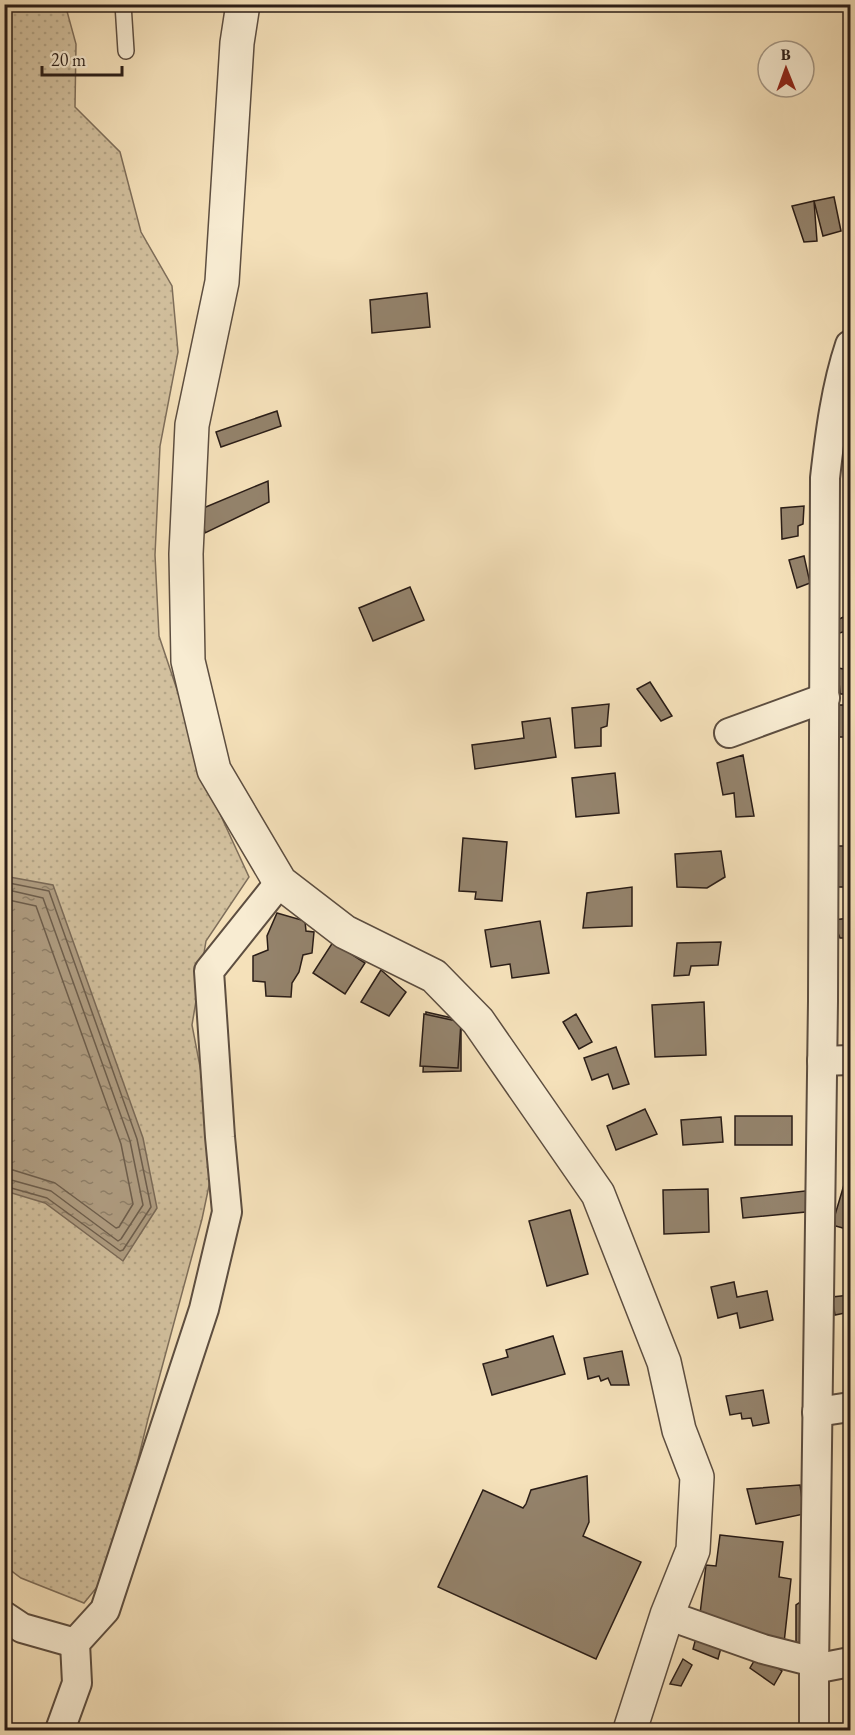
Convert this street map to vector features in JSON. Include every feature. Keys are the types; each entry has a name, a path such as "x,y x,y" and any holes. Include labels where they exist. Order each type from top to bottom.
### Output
{"street":[{"path":"243,4 237,43 222,282 192,425 186,554 188,661 214,770 280,882 345,932 434,976 478,1021 598,1194 664,1362 679,1430 697,1477 693,1550 667,1615 630,1731"},
{"path":"814,1731 822,1061 825,478 830,433 850,345"},
{"path":"729,733 825,698"},
{"path":"60,1731 77,1683 75,1643 105,1610 204,1309 227,1212 209,970 280,882"},
{"path":"822,1061 850,1060"},
{"path":"817,1412 850,1407"},
{"path":"667,1615 814,1665 850,1662"},
{"path":"4,1616 22,1628 75,1643"}],"lane":[{"path":"123,4 126,51"}],"shaded area":[{"path":"65,4 76,44 75,107 120,152 141,232 172,286 178,352 160,446 155,555 159,636 215,803 249,877 206,941 192,1025 207,1103 214,1162 202,1219 148,1419 111,1570 84,1603 21,1578 5,1566 4,5"}],"water":[{"path":"4,876 53,885 143,1138 157,1208 123,1261 45,1203 5,1191"}],"building":[{"path":"834,197 841,231 823,236 814,201"},
{"path":"814,201 817,241 804,242 792,206"},
{"path":"427,293 430,327 372,333 370,300"},
{"path":"277,411 281,426 221,447 216,432"},
{"path":"268,481 269,502 205,533 201,509"},
{"path":"804,506 803,524 798,526 798,536 782,539 781,508"},
{"path":"804,556 810,583 797,588 789,560"},
{"path":"410,587 424,620 373,641 359,608"},
{"path":"850,614 850,630 836,634 837,620"},
{"path":"838,668 849,670 850,694 840,694"},
{"path":"650,682 672,716 661,721 637,689"},
{"path":"609,704 607,726 601,728 601,746 575,748 572,708"},
{"path":"827,705 845,705 844,737 827,737"},
{"path":"550,718 556,757 475,769 472,745 524,738 522,722"},
{"path":"743,755 754,816 736,817 734,793 723,795 717,763"},
{"path":"850,765 850,791 846,791 847,766"},
{"path":"615,773 619,813 576,817 572,778"},
{"path":"463,838 507,842 502,901 475,899 476,892 459,891"},
{"path":"837,846 850,846 850,887 833,887"},
{"path":"721,851 725,877 707,888 677,887 675,854"},
{"path":"632,887 632,926 583,928 587,893"},
{"path":"277,913 305,921 306,931 314,932 312,953 303,955 299,972 292,983 291,997 266,996 265,982 253,981 253,956 268,950 267,936"},
{"path":"850,918 850,938 840,938 833,920"},
{"path":"540,921 549,973 512,978 510,964 491,967 485,930"},
{"path":"333,942 365,963 345,994 313,973"},
{"path":"721,942 718,965 691,966 689,975 674,976 677,943"},
{"path":"381,970 406,992 389,1016 361,1002"},
{"path":"704,1002 706,1055 655,1057 652,1005"},
{"path":"426,1012 461,1020 461,1071 423,1072"},
{"path":"424,1014 461,1022 458,1068 420,1066"},
{"path":"576,1014 592,1042 579,1049 563,1022"},
{"path":"616,1047 629,1084 613,1089 608,1074 592,1080 584,1058"},
{"path":"645,1109 657,1134 616,1150 607,1126"},
{"path":"735,1116 792,1116 792,1145 735,1145"},
{"path":"721,1117 723,1142 683,1145 681,1120"},
{"path":"846,1178 850,1179 850,1230 832,1225"},
{"path":"708,1189 709,1232 664,1234 663,1190"},
{"path":"814,1190 816,1211 743,1218 741,1198"},
{"path":"570,1210 588,1274 547,1286 529,1221"},
{"path":"734,1282 737,1297 767,1291 773,1320 740,1328 737,1313 718,1318 711,1287"},
{"path":"850,1295 850,1312 835,1315 832,1297"},
{"path":"553,1336 565,1374 492,1395 483,1364 508,1357 506,1350"},
{"path":"622,1351 629,1385 611,1385 608,1378 601,1381 599,1376 588,1379 584,1358"},
{"path":"763,1390 769,1423 753,1426 751,1418 742,1419 741,1413 730,1415 726,1396"},
{"path":"587,1476 589,1522 583,1536 641,1562 596,1659 438,1587 483,1490 523,1508 531,1490"},
{"path":"800,1485 804,1514 756,1524 747,1489"},
{"path":"720,1535 783,1542 779,1577 791,1579 784,1643 699,1622 706,1565 716,1566"},
{"path":"808,1597 807,1649 796,1649 796,1605"},
{"path":"697,1634 722,1644 718,1659 693,1649"},
{"path":"758,1654 782,1671 774,1685 750,1668"},
{"path":"683,1659 692,1665 681,1686 670,1684"}]}
